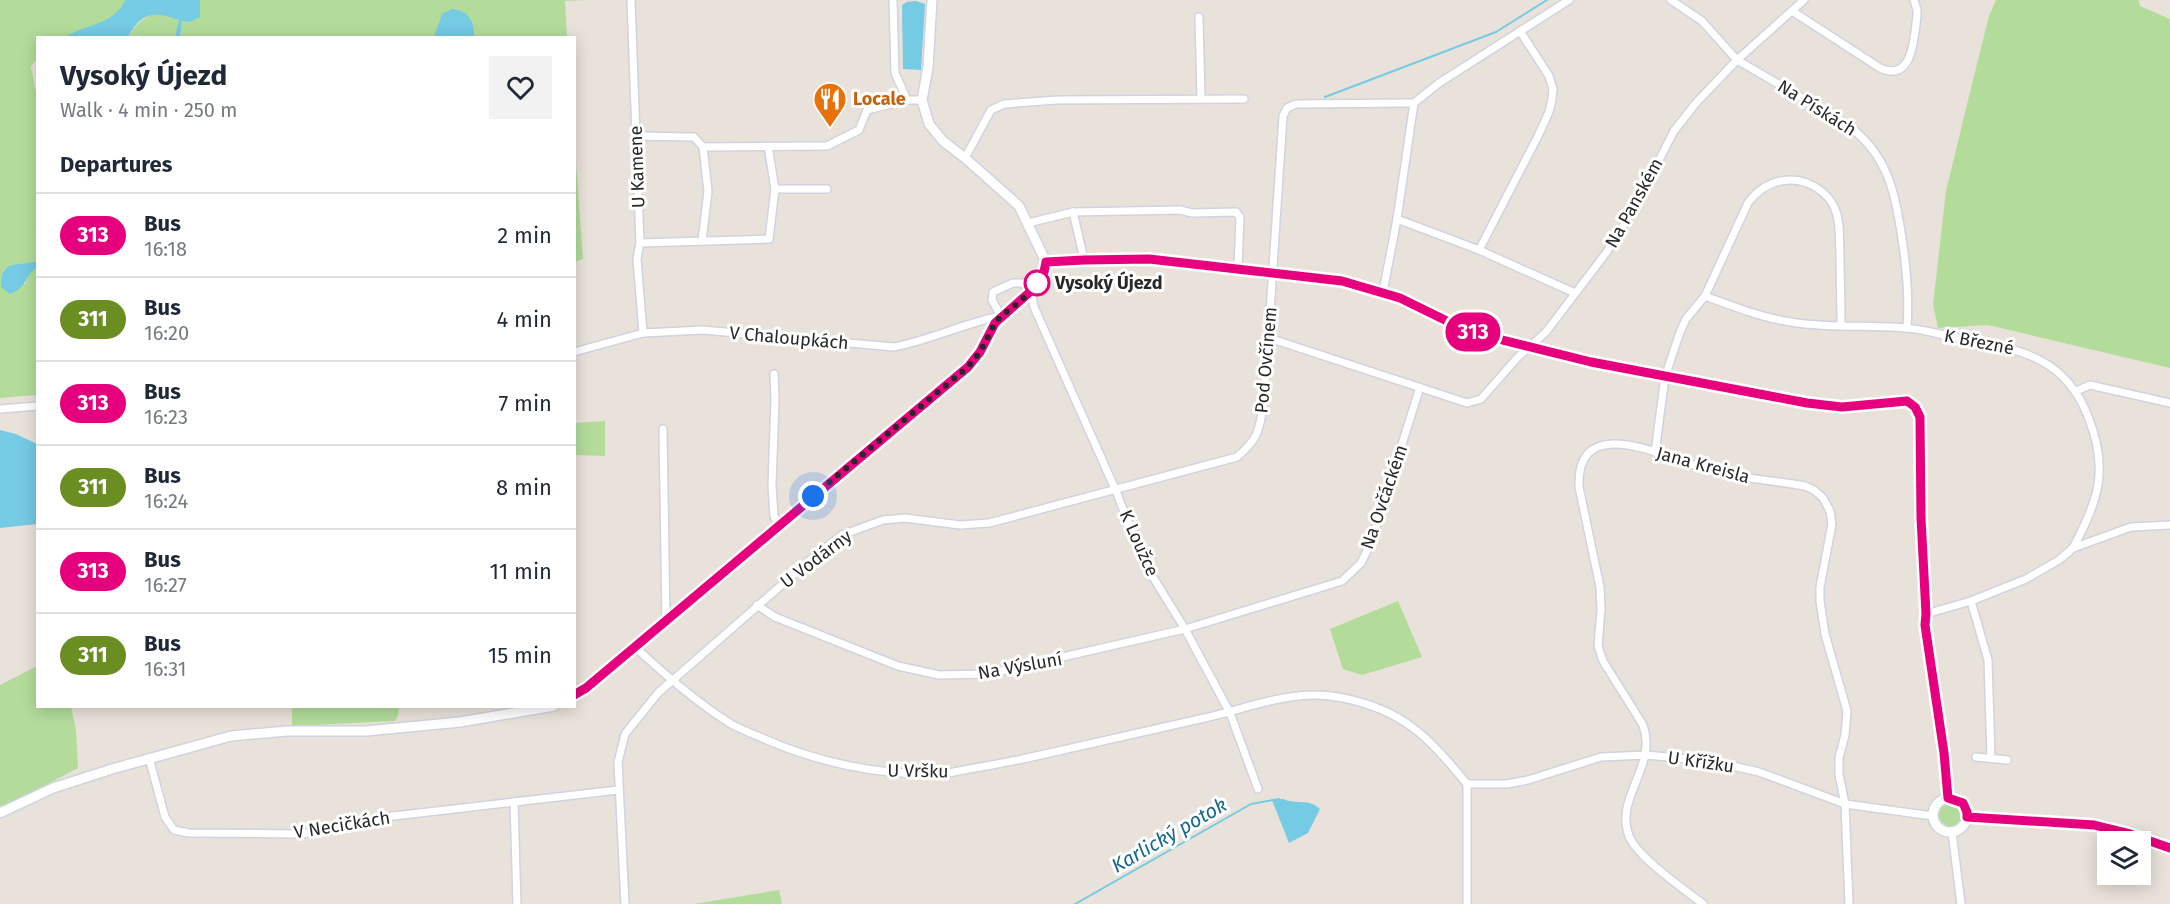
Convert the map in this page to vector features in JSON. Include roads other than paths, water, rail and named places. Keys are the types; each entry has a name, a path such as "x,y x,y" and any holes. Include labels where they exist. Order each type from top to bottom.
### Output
{"street":[{"name":"U Kamene","path":"631,0 640,243 637,259 643,333"},
{"path":"893,0 895,73 907,100"},
{"path":"576,693 586,688 778,524 968,367 980,352 995,323 1031,291 1044,272 1046,262 1028,223 1012,199 936,133 929,124 922,100 928,67 932,0"},
{"path":"1383,291 1397,219 1414,103 1569,0"},
{"name":"Na Pískách","path":"1671,0 1702,21 1737,60 1854,129 1874,150 1893,186 1899,219 1908,280 1906,328"},
{"name":"Na Panském","path":"1420,387 1467,403 1474,403 1481,399 1546,332 1606,253 1636,205 1674,130 1737,60 1804,0"},
{"path":"1792,10 1880,68 1893,72 1905,66 1909,57 1917,16 1914,0"},
{"path":"1199,17 1201,99"},
{"path":"1479,250 1546,120 1552,100 1553,89 1549,76 1520,31"},
{"path":"965,158 992,110 1004,104 1057,100 1244,99"},
{"path":"704,147 827,146 859,130 867,110 907,100 922,100"},
{"name":"Pod Ovčínem","path":"1116,490 1237,457 1251,445 1259,432 1269,338 1282,116 1287,108 1296,104 1414,103"},
{"path":"636,136 694,136 704,147 708,191 702,242"},
{"path":"640,243 769,239 775,189 768,146"},
{"path":"1655,452 1665,377 1686,319 1705,296 1753,195 1769,183 1793,180 1816,188 1824,194 1836,210 1839,233 1841,325"},
{"path":"775,189 827,189"},
{"path":"1028,223 1073,212 1180,210 1192,213 1236,212 1240,217 1238,268"},
{"path":"1073,212 1084,260"},
{"path":"1397,219 1479,250 1575,293"},
{"path":"1046,262 1149,259 1342,281 1383,291 1474,333 1591,362 1807,403 1842,407 1872,405 1897,400 1907,401 1915,407 1920,417 1926,634 1944,753 1948,798"},
{"path":"1001,316 993,300 993,292 1013,283 1022,283 1031,291"},
{"name":"K Loužce","path":"1031,291 1034,307 1116,490 1143,561 1185,629 1230,713 1258,789"},
{"name":"K Březné","path":"1705,296 1780,320 1797,323 1906,328 1998,344 2040,359 2058,372 2076,391 2096,436 2100,461 2098,488 2093,507 2073,548"},
{"name":"V Chaloupkách","path":"576,351 643,333 703,330 894,347 910,344 976,321 1001,316"},
{"path":"1269,338 1420,387"},
{"path":"774,374 776,399 772,486 774,516 778,524"},
{"path":"2076,391 2090,385 2170,403"},
{"name":"Na Ovčáckém","path":"1185,629 1342,581 1361,563 1371,543 1420,387"},
{"path":"0,409 36,406"},
{"path":"663,429 666,621"},
{"name":"Jana Kreisla","path":"1646,755 1647,737 1642,725 1603,661 1598,646 1600,587 1579,487 1579,472 1586,455 1598,446 1612,443 1655,452 1709,470 1805,486 1823,498 1830,511 1832,524 1820,587 1820,601 1825,634 1847,711 1839,758 1839,774 1845,804 1849,904"},
{"name":"U Vodárny","path":"618,790 618,762 626,734 658,693 757,605 842,535 883,520 905,518 960,525 989,523 1116,490"},
{"path":"1926,614 1971,601 2026,579 2059,560 2073,548 2131,527 2170,525"},
{"path":"1971,601 1988,660 1991,758"},
{"name":"Na Výsluní","path":"757,605 775,617 898,666 939,675 988,674 1185,629"},
{"name":"U Vršku","path":"636,646 671,681 733,725 778,745 832,763 875,770 938,774 1004,764 1230,713 1271,699 1316,694 1342,697 1365,704 1409,724 1430,741 1467,784"},
{"path":"0,813 53,789 149,758 231,736 287,731 366,731 460,722 542,708"},
{"path":"1646,755 1627,807 1626,821 1629,837 1652,862 1703,904"},
{"name":"U Křížku","path":"1467,784 1507,784 1528,780 1601,757 1646,755 1711,761 1760,772 1845,804 1933,816"},
{"path":"1976,757 2007,760"},
{"name":"V Necičkách","path":"149,758 165,817 174,830 189,832 303,834 368,819 618,790"},
{"path":"1467,784 1467,904"},
{"path":"618,790 625,904"},
{"path":"1948,798 1963,803 1967,812 1962,827 1952,832 1941,830 1934,822 1933,816 1937,804 1948,798"},
{"path":"514,802 517,904"},
{"path":"1967,817 2094,825 2127,833 2170,848"},
{"path":"1952,832 1961,904"}],"water":[{"path":"125,0 200,0 200,17 189,22 182,21 180,36 175,36 179,20 156,15 144,18 129,36 67,36 107,19 120,8"},
{"path":"916,1 925,4 921,70 903,69 902,5"},
{"path":"452,9 466,14 472,22 474,36 434,36 442,14"},
{"path":"36,261 36,269 20,288 10,294 1,287 7,267"},
{"path":"0,430 16,434 36,444 36,524 0,528"},
{"path":"1283,799 1312,804 1320,809 1308,833 1289,843 1272,800"}],"waterway":[{"path":"1325,97 1496,32 1547,0"},
{"name":"Karlický potok","path":"1075,904 1251,804 1279,799"}],"place":[{"name":"Locale","path":"830,128"},
{"name":"Vysoký Újezd","path":"1037,283"}]}
